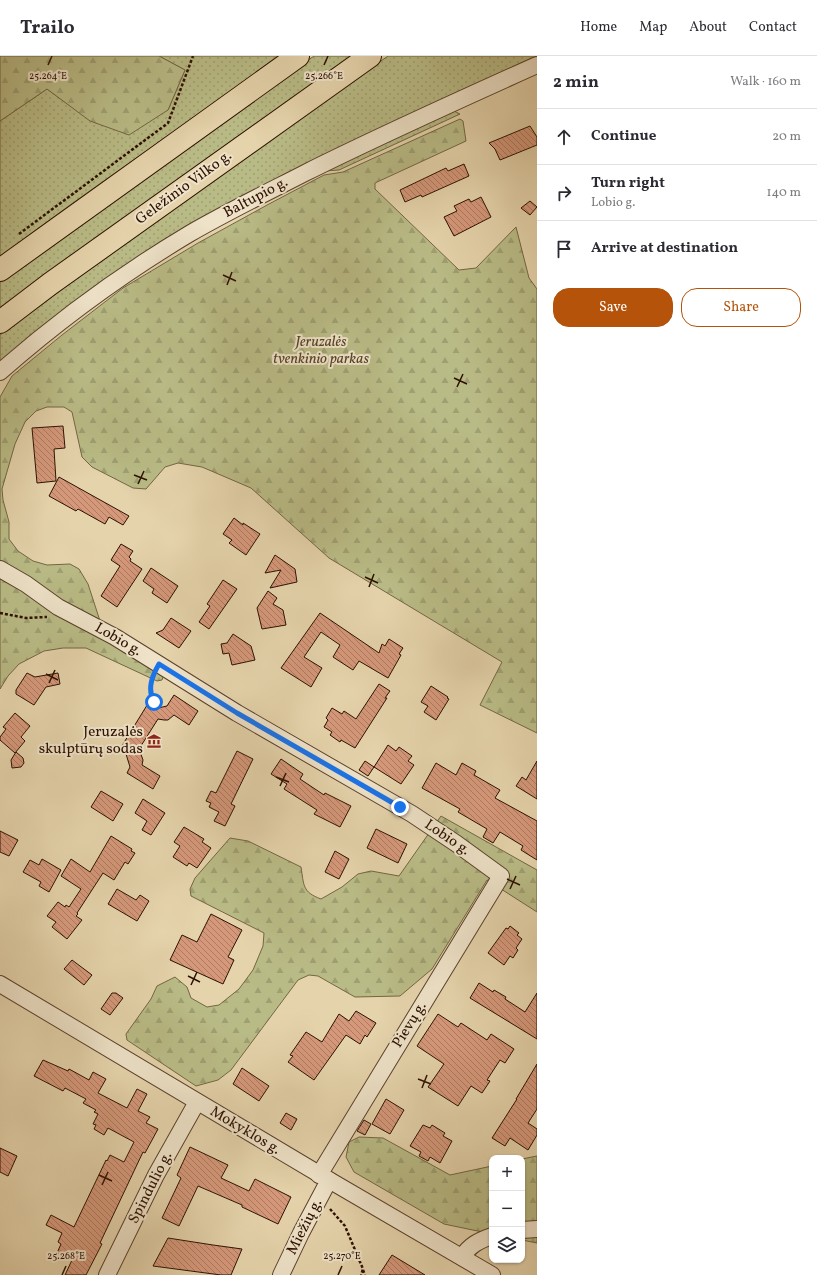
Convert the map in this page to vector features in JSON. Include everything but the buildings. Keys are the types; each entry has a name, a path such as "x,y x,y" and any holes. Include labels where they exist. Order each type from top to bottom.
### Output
{"highway":[{"path":"0,270 298,56"},
{"name":"Geležinio Vilko g.","path":"0,322 50,284 370,56"}],"street":[{"name":"Baltupio g.","path":"0,372 60,323 110,286 189,234 254,199 369,141 537,65"},
{"name":"Lobio g.","path":"0,569 26,584 58,607 115,637 237,713 412,814 501,876"},
{"name":"Pievų g.","path":"324,1178 501,876"},
{"name":"Mokyklos g.","path":"0,984 324,1178 492,1275"},
{"name":"Spindulio g.","path":"108,1275 156,1175 197,1102"},
{"name":"Miežių g.","path":"282,1275 324,1178"},
{"path":"525,1230 537,1229"},
{"path":"462,1258 468,1249 480,1240 489,1237"}],"path":[{"path":"12,238 168,123 193,56"},
{"path":"0,613 26,618 52,617"},
{"path":"154,702 151,696 151,686 153,676 159,664"},
{"path":"324,1178 325,1204 345,1226 365,1275"},
{"path":"361,1275 363,1269"}],"green space":[{"path":"0,56 159,56 185,70 168,110 129,135 90,121 47,89 0,121"},
{"path":"159,56 278,56 0,257 0,121 47,89 90,120 168,110 185,70"},
{"path":"314,56 354,56 0,310 0,282 156,168"},
{"path":"388,56 537,56 453,94 278,178 184,229 108,279 32,334 0,362 0,335 181,202"},
{"path":"454,111 460,114 339,170 325,171"},
{"name":"Jeruzalės tvenkinio parkas","path":"460,119 463,121 466,141 375,183 375,189 459,270 476,268 516,227 529,278 537,289 537,733 480,705 502,662 329,558 251,488 202,467 178,463 165,467 146,489 133,488 92,467 82,457 72,412 64,407 47,407 36,411 25,422 15,444 2,489 3,500 9,522 9,539 18,551 33,561 47,565 70,564 79,569 88,584 101,624 164,674 162,680 157,681 86,648 63,648 44,651 19,664 8,676 0,689 0,397 12,376 123,288 198,243 324,175 343,172"},
{"path":"441,816 537,870 537,912 487,880 432,969 400,996 355,997 318,976 309,975 298,980 231,1070 218,1080 196,1086 127,1040 126,1034 151,999 157,986 175,977 187,987 191,998 207,1007 219,1005 239,989 253,970 263,946 264,933 191,896 190,889 195,878 230,838 248,841 301,867 307,891 321,899 342,887 358,874 371,871 399,876"},
{"path":"359,1137 383,1138 450,1175 489,1167 489,1233 444,1224 354,1172 346,1157 349,1142"},
{"path":"537,1156 537,1243 525,1241 525,1158"}],"place":[{"name":"Jeruzalės skulptūrų sodas","path":"154,741"}],"route":[{"path":"154,702 151,696 151,686 153,676 159,664 237,713 400,807"}]}
